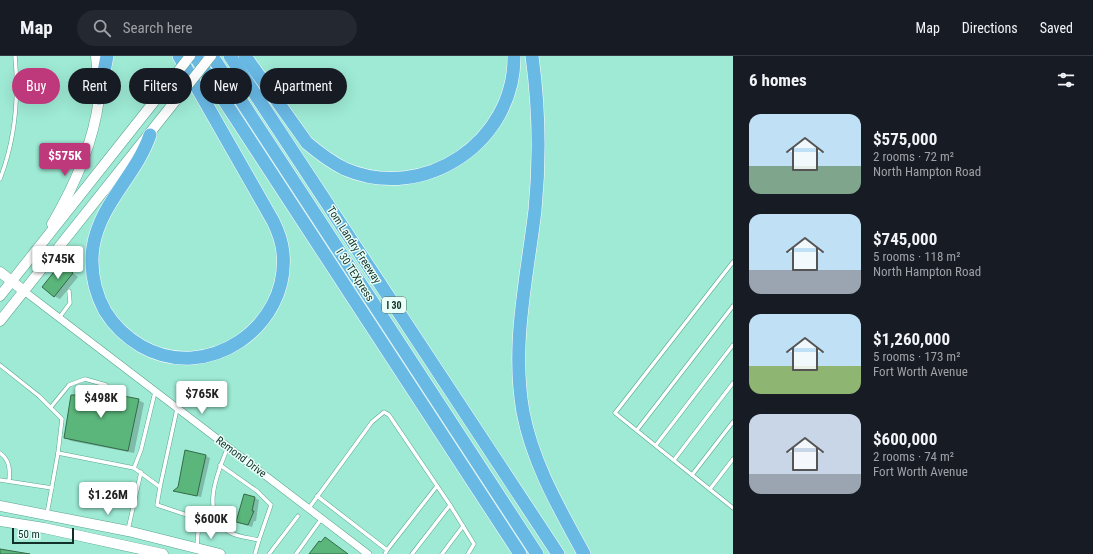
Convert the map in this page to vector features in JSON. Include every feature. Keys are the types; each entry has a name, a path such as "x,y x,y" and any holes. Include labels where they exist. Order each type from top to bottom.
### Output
{"highway":[{"path":"105,68 107,56"},
{"path":"150,135 144,152 104,212 96,232 92,260 92,275 96,290 110,319 121,332 141,346 159,354 177,358 209,356 237,344 259,326 276,299 281,284 283,253 280,238 273,221 179,56"},
{"name":"I 30","path":"195,56 520,554"},
{"name":"I 30 TEXpress","path":"211,56 537,554"},
{"name":"Tom Landry Freeway","path":"230,56 558,554"},
{"path":"245,56 307,142 319,153 338,165 359,174 391,179 408,178 426,174 457,161 472,150 486,136 504,107 513,76 514,56"},
{"path":"532,56 538,120 537,180 520,318 519,383 530,442 540,469 556,504 584,554"}],"main road":[{"path":"96,56 97,68"},
{"path":"0,296 33,257 190,56"},
{"path":"0,321 150,135 211,56"},
{"path":"33,257 74,185 88,152 98,104"},
{"name":"Remond Drive","path":"0,272 24,291"},
{"path":"0,506 128,531 196,551 220,554"},
{"path":"44,528 47,514"},
{"path":"0,521 44,528 145,552 163,554"},
{"path":"125,547 128,531"}],"street":[{"name":"Remond Drive","path":"24,291 368,554"}],"lane":[{"path":"0,178 14,135 16,90 15,56"},
{"path":"733,262 615,413 731,506 733,501"},
{"path":"59,318 70,303 69,291"},
{"path":"637,430 733,306"},
{"path":"656,445 733,345"},
{"path":"0,365 51,407 62,419 58,453 47,514"},
{"path":"51,407 69,385 85,379 106,385"},
{"path":"674,460 733,383"},
{"path":"134,468 141,450 155,391"},
{"path":"177,408 157,506 199,519 215,517"},
{"path":"309,508 372,422 384,412 389,415 450,505 474,544 468,554"},
{"path":"692,475 733,422"},
{"path":"228,447 220,466 212,500 215,517 229,532 259,540"},
{"path":"0,453 7,462 10,470 9,481"},
{"path":"58,453 134,468 160,487"},
{"path":"710,489 733,459"},
{"path":"220,466 257,491 271,505 255,554"},
{"path":"128,531 141,472"},
{"path":"0,480 52,488"},
{"path":"317,496 386,552 437,486"},
{"path":"412,554 450,505"},
{"path":"269,554 298,516"},
{"path":"296,554 322,518"},
{"path":"196,551 199,519"},
{"path":"442,554 463,526"}],"building":[{"path":"61,263 73,273 54,297 42,287"},
{"path":"77,387 139,399 128,451 64,438 71,395 76,395"},
{"path":"185,450 206,455 197,496 173,491 178,487"},
{"path":"244,494 255,497 252,511 254,511 248,525 236,522"},
{"path":"325,537 348,554 309,554 319,541 321,542"},
{"path":"0,549 30,554 0,554"}]}
